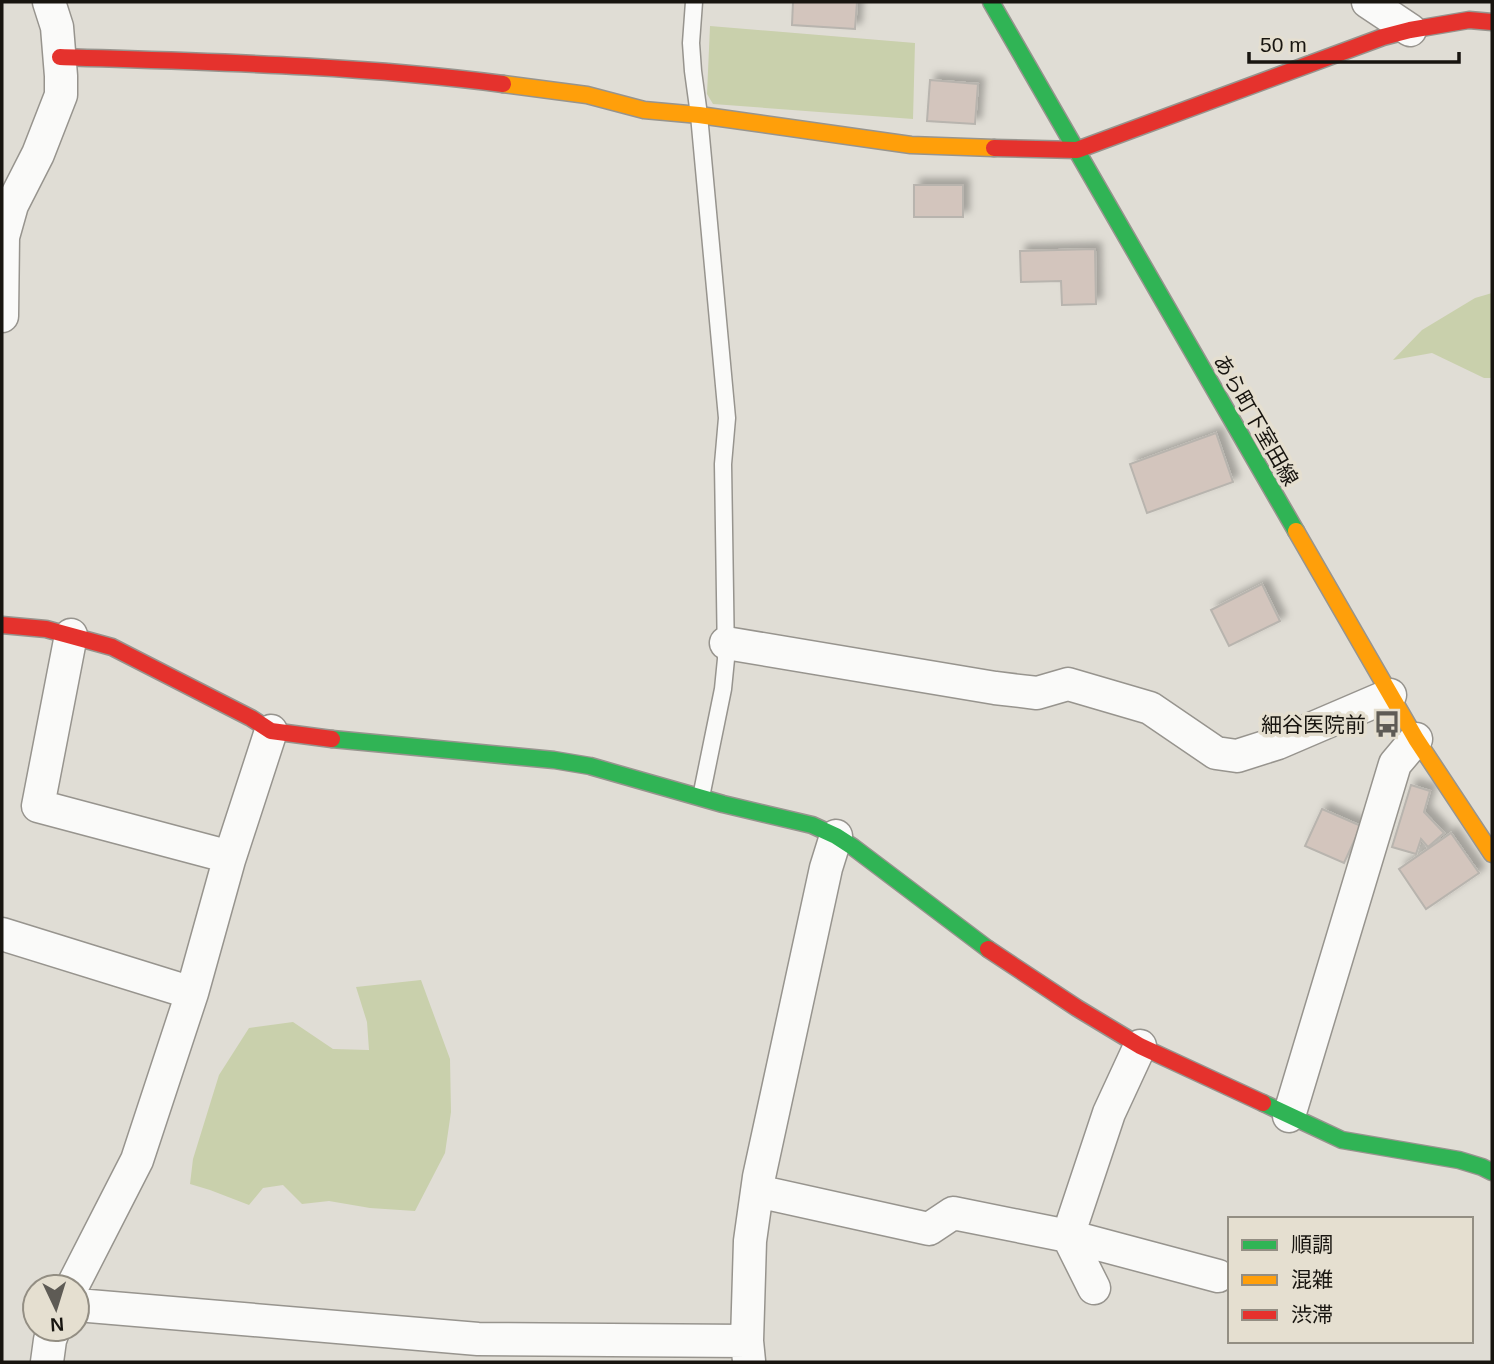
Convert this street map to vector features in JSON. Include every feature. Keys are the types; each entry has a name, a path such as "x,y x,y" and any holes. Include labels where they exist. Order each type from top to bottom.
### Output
{"street":[{"path":"2,316 3,237 12,205 38,155 61,95 57,26 49,2"},
{"name":"あら町下室田線","path":"991,2 1390,695 1492,854"},
{"path":"1368,2 1410,30"},
{"path":"60,57 267,64 462,79 587,95 644,110 699,115 911,145 1077,150 1383,37 1478,15"},
{"path":"2,625 46,629 112,647 251,718 271,731 590,766 812,825 836,836 974,940 1140,1046 1342,1140 1459,1160 1492,1172"},
{"path":"71,635 38,806 230,857"},
{"path":"726,643 995,688 1037,693 1068,684 1150,708 1216,753 1237,756 1278,743 1390,695"},
{"path":"79,1273 137,1160 192,993 230,857 271,731"},
{"path":"1289,1115 1395,764 1416,739"},
{"path":"91,1307 478,1339 748,1352 750,1241 757,1191 823,882 836,836"},
{"path":"2,934 192,993"},
{"path":"1094,1289 1068,1236 1109,1113 1140,1046"},
{"path":"757,1191 929,1229 953,1213 1068,1236 1218,1276"},
{"path":"47,1362 50,1343"}],"lane":[{"path":"694,2 692,71 699,115 727,418 723,464 726,643 723,689 701,797"}],"green space":[{"path":"710,26 915,43 913,119 713,104 707,94"},
{"path":"1492,293 1492,378 1484,378 1432,353 1393,360 1422,330 1475,298"},
{"path":"421,980 450,1059 451,1112 445,1153 415,1211 370,1208 329,1201 302,1204 283,1185 263,1188 249,1205 190,1184 193,1159 219,1075 249,1028 293,1022 333,1049 369,1050 367,1022 356,987"}],"building":[{"path":"793,2 857,2 855,29 792,25"},
{"path":"930,80 978,84 975,124 927,121"},
{"path":"914,185 963,185 963,217 914,217"},
{"path":"1095,249 1096,304 1062,305 1061,281 1021,282 1020,251"},
{"path":"1216,433 1233,482 1147,513 1130,464"},
{"path":"1262,584 1280,621 1229,646 1211,610"},
{"path":"1411,785 1430,791 1424,812 1444,833 1428,847 1421,839 1416,854 1392,847"},
{"path":"1322,809 1361,826 1344,863 1305,846"},
{"path":"1451,833 1479,873 1426,909 1399,869"}],"traffic: fast":[{"path":"991,2 1296,531"},
{"path":"332,739 554,760 590,766 723,804 812,825 853,847 988,949"},
{"path":"1263,1103 1342,1140 1459,1160 1492,1172"}],"traffic: slow":[{"path":"503,84 587,95 644,110 699,115 911,145 994,148"},
{"path":"1296,531 1416,739 1492,854"}],"traffic: jam":[{"path":"994,148 1077,150 1383,37 1469,20 1492,22"},
{"path":"60,57 337,68 503,84"},
{"path":"2,625 46,629 112,647 251,718 271,731 332,739"},
{"path":"988,949 1140,1046 1263,1103"}],"place":[{"name":"細谷医院前","path":"1387,724"}]}
